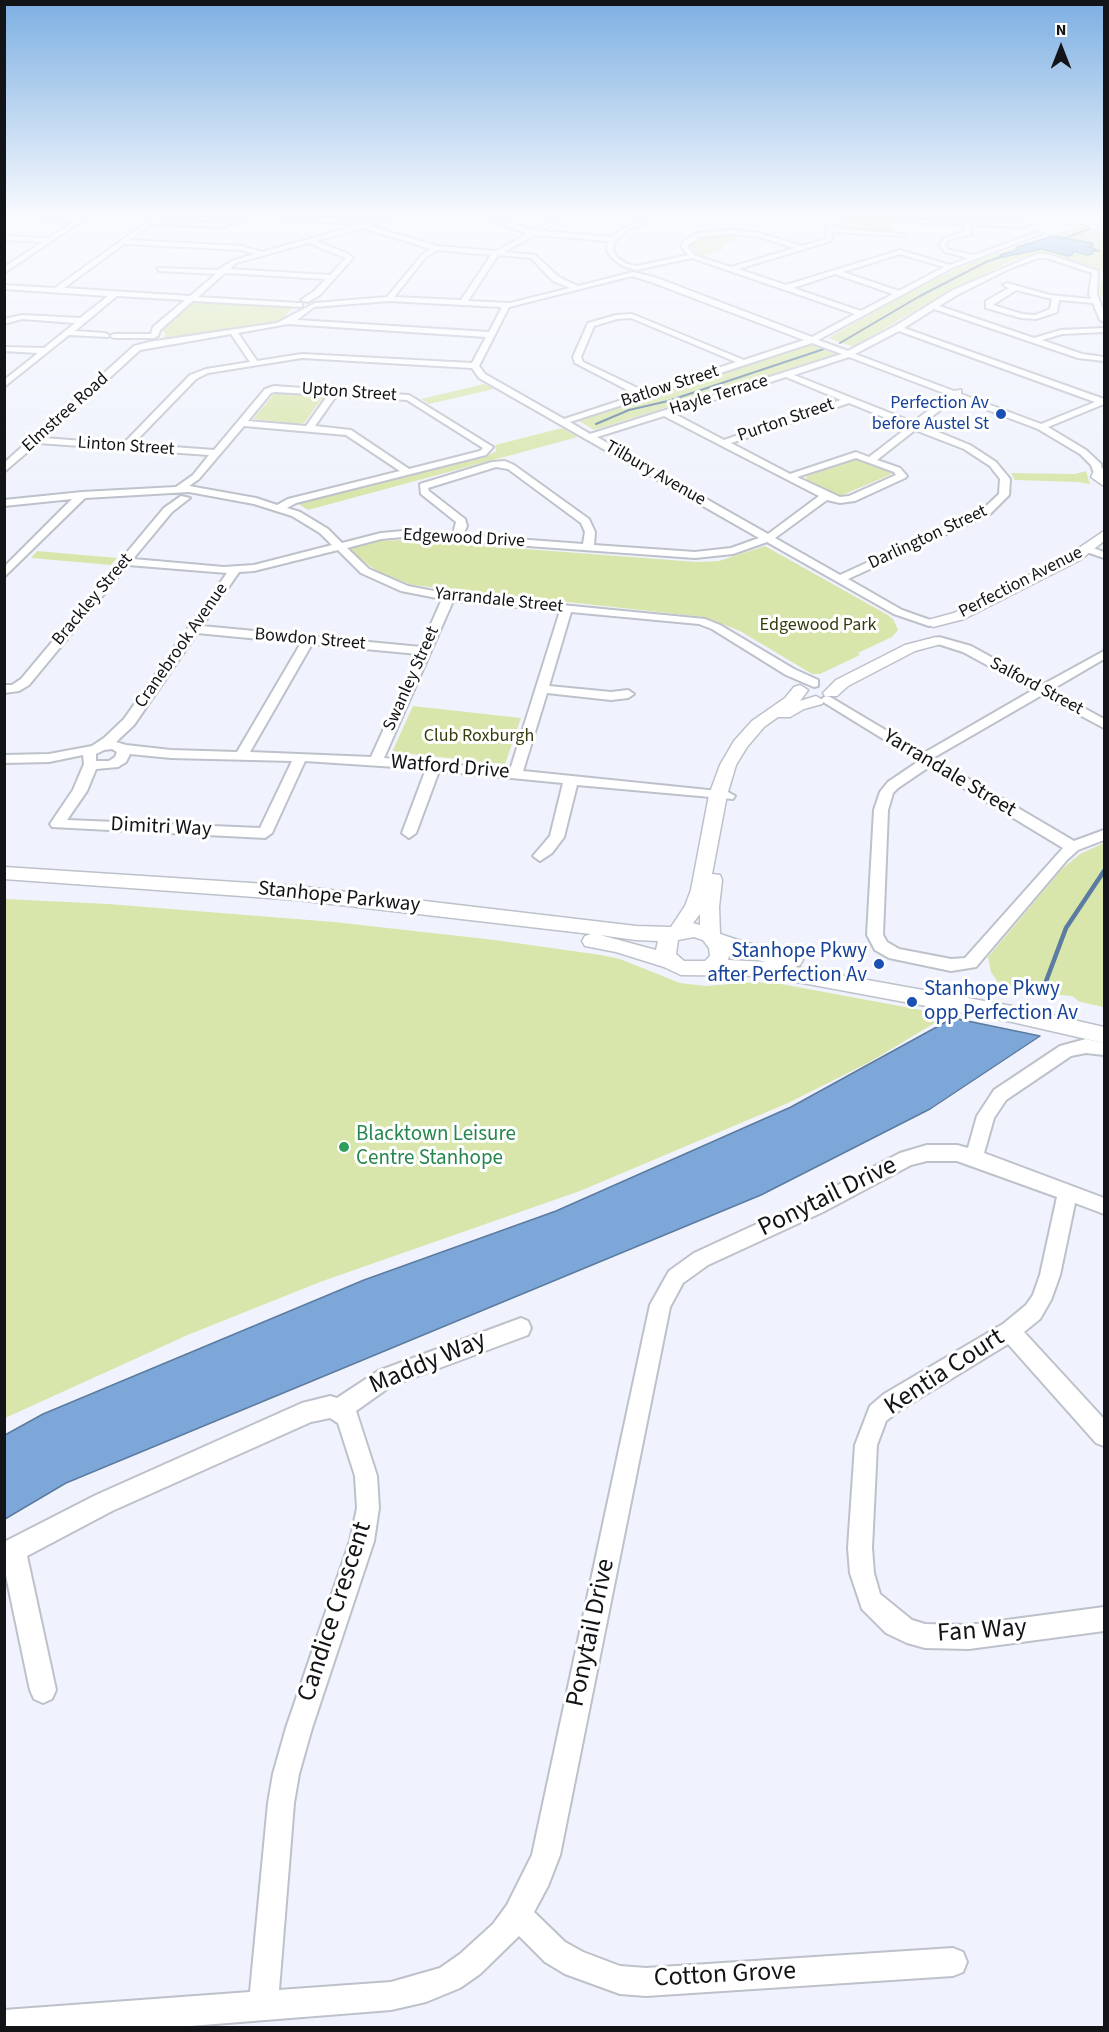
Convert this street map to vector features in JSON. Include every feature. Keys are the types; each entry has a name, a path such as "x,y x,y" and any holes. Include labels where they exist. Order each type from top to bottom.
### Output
{"main road":[{"name":"Perfection Avenue","path":"815,691 843,683 910,648 944,637 966,619 1098,550 1104,536"},
{"name":"Perfection Avenue","path":"675,932 694,907 723,796 737,767 754,741 815,691 833,679 903,644 924,626 959,616 1098,550"},
{"path":"924,626 942,625 944,637"},
{"name":"Perfection Avenue","path":"713,938 710,892 723,796"},
{"name":"Stanhope Parkway","path":"4,873 297,893 636,933 675,932"},
{"name":"Stanhope Parkway","path":"4,887 202,899 420,920 616,945 670,961"},
{"path":"1104,1020 903,979 769,955 694,930 675,932 665,949 670,961 691,971 712,967 765,969 1012,1014 1104,1035"},
{"path":"712,967 720,957 719,946 713,938"}],"street":[{"path":"5,385 99,308"},
{"path":"70,333 154,336 156,329 179,308"},
{"name":"Elmstree Road","path":"4,469 137,348 149,344 287,322 303,308"},
{"path":"125,447 195,375 208,370 306,356 476,366 505,308"},
{"path":"732,308 1043,426 1083,452 1096,464 1103,476"},
{"path":"844,308 862,314"},
{"name":"Batlow Street","path":"563,422 813,339 872,308"},
{"name":"Hayle Terrace","path":"589,436 852,353 930,308"},
{"path":"938,308 1081,356 1104,359"},
{"path":"995,308 1021,316 1036,317 1054,308"},
{"path":"645,395 584,366 577,359 589,327 598,321 627,314 743,362"},
{"path":"4,322 20,317 84,321"},
{"path":"287,322 491,336"},
{"path":"898,328 1104,402"},
{"path":"1035,340 1060,332 1104,330"},
{"path":"233,332 255,363"},
{"path":"4,349 47,351"},
{"name":"Tilbury Avenue","path":"476,366 476,370 482,376 924,626"},
{"name":"Darlington Street","path":"787,375 967,447 988,459 1003,475 1006,485 1004,495 986,512 840,579"},
{"name":"Upton Street","path":"182,493 270,390 283,388 409,398 488,447 483,453 292,501 280,507"},
{"path":"309,428 335,392"},
{"path":"873,459 957,393"},
{"name":"Purton Street","path":"723,443 849,400"},
{"path":"1043,426 1104,402"},
{"path":"665,413 723,443 789,477 826,496 840,500 851,499 902,476 897,470 861,455 848,456 789,477"},
{"path":"241,423 348,432 408,472"},
{"name":"Linton Street","path":"36,440 216,453"},
{"path":"457,537 462,526 461,521 424,492 423,486 484,467 505,464 511,466 585,521 590,529 588,547"},
{"name":"Yarrandale Street","path":"6,503 82,495 137,493 222,495 280,507 316,525 358,567 384,582 420,593 701,621 716,627 790,672 815,691 1073,848"},
{"name":"Brackley Street","path":"10,689 25,682 182,493"},
{"path":"4,574 82,495"},
{"name":"Edgewood Drive","path":"125,562 235,570 269,566 339,547 403,534 704,555 733,551 768,538 826,496"},
{"name":"Cranebrook Avenue","path":"98,748 129,722 235,570"},
{"name":"Swanley Street","path":"376,761 449,597"},
{"path":"515,774 567,608"},
{"name":"Bowdon Street","path":"194,629 425,651"},
{"name":"Salford Street","path":"944,637 1104,724"},
{"path":"242,755 308,640"},
{"path":"1104,654 926,760 893,785 883,801 875,936 881,946 889,951 951,965 970,963 1057,862 1073,848 1104,835"},
{"path":"542,689 611,696 628,694"},
{"name":"Cranebrook Avenue","path":"119,756 129,722"},
{"path":"49,758 112,745 119,756"},
{"path":"80,791 90,763 88,755 98,748"},
{"name":"Watford Drive","path":"119,756 171,754 300,756 376,761 723,796"},
{"path":"4,759 49,758 101,766 119,756"},
{"path":"80,791 119,756"},
{"name":"Dimitri Way","path":"80,791 57,824 265,833 300,756"},
{"path":"409,833 435,766"},
{"path":"540,856 557,837 571,780"},
{"path":"974,1157 986,1116 1000,1095 1066,1051 1086,1046 1104,1049"},
{"name":"Ponytail Drive","path":"4,2025 391,1996 426,1988 450,1978 470,1964 503,1934 517,1915 538,1876 546,1855 658,1317 670,1285 686,1268 701,1259 816,1206 906,1159 927,1153 943,1152 974,1157 1104,1206"},
{"name":"Kentia Court","path":"870,1601 862,1573 860,1548 866,1445 878,1414 892,1401 1010,1331 1033,1312 1046,1288 1068,1191"},
{"name":"Maddy Way","path":"340,1410 359,1394 385,1378 520,1328"},
{"path":"1010,1331 1104,1435"},
{"path":"43,1690 9,1552 196,1460 310,1411 321,1407 340,1410"},
{"name":"Candice Crescent","path":"263,2005 281,1803 286,1774 299,1728 362,1541 368,1508 366,1476 351,1426 340,1410"},
{"name":"Fan Way","path":"870,1601 895,1624 907,1631 945,1638 969,1637 1104,1619"},
{"name":"Cotton Grove","path":"517,1915 555,1952 575,1964 620,1980 646,1982 953,1962"}],"green space":[{"path":"184,308 292,308 283,319 270,323 163,339 166,335 161,329"},
{"path":"882,308 920,308 853,347 828,338"},
{"path":"811,344 837,354 594,430 579,421"},
{"path":"484,384 494,389 429,404 421,399"},
{"path":"284,392 324,396 304,423 253,419 273,395"},
{"path":"562,428 578,437 308,510 297,503 489,455 496,451 495,445"},
{"path":"855,459 865,461 892,474 840,496 806,479 807,476"},
{"path":"1086,471 1090,484 1015,480 1011,473 1075,474"},
{"name":"Edgewood Park","path":"407,540 697,562 719,561 765,546 886,614 893,619 898,630 892,637 858,653 860,655 820,674 812,674 740,631 704,617 412,585 378,572 349,550 354,546 376,541"},
{"path":"37,551 117,558 111,565 31,558"},
{"name":"Club Roxburgh","path":"413,706 521,718 505,764 392,752"},
{"path":"1104,843 1104,1007 1080,1002 1072,996 1049,994 997,981 991,972 988,957 1062,869 1080,854"},
{"name":"Blacktown Leisure Centre Stanhope","path":"5,899 108,904 334,922 495,940 620,959 680,983 706,986 755,982 781,984 948,1015 868,1063 788,1103 580,1191 320,1282 190,1334 5,1418"}],"water":[{"path":"953,1018 1040,1036 930,1109 761,1195 66,1483 5,1519 5,1435 43,1414 364,1280 556,1211 791,1107"}],"waterway":[{"path":"840,343 900,308"},
{"path":"596,424 629,410 668,401 824,349"},
{"path":"1042,992 1066,928 1104,871"}],"place":[{"name":"Perfection Av before Austel St","path":"1001,414"},
{"name":"Stanhope Pkwy after Perfection Av","path":"879,964"},
{"name":"Stanhope Pkwy opp Perfection Av","path":"912,1002"},
{"name":"Blacktown Leisure Centre Stanhope","path":"344,1147"}]}
